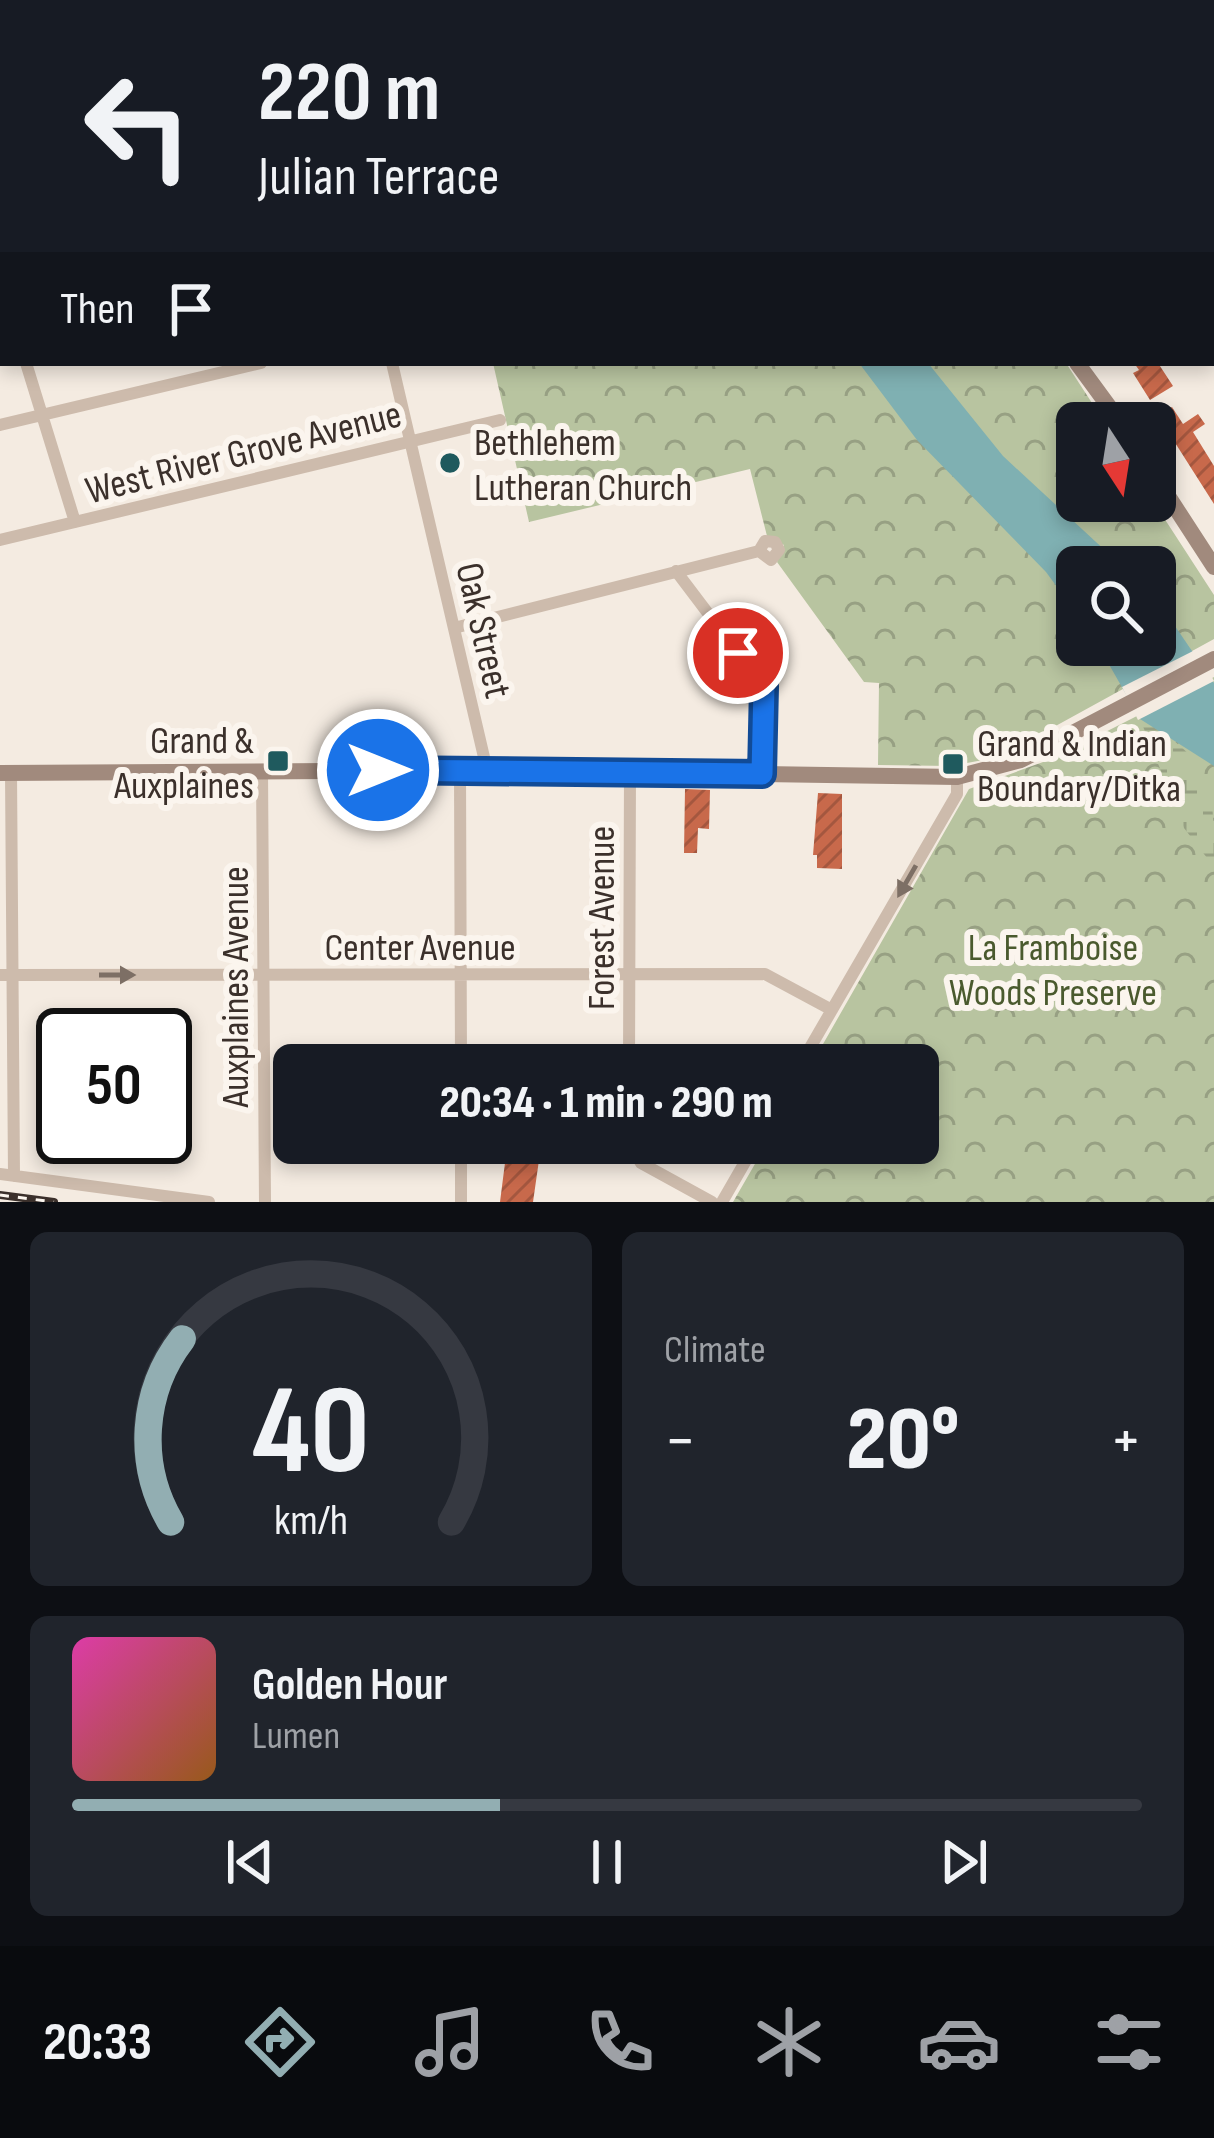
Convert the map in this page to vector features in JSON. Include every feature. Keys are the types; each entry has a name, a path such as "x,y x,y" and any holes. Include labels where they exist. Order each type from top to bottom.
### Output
{"main road":[{"path":"1079,366 1105,402"},
{"path":"1176,508 1214,567"},
{"path":"6,773 487,770 957,777 1021,760 1210,662"}],"street":[{"path":"27,366 75,522"},
{"name":"Oak Street","path":"393,366 487,770"},
{"path":"0,424 208,369"},
{"name":"West River Grove Avenue","path":"0,540 500,420"},
{"path":"454,628 759,551"},
{"path":"676,572 764,686 762,774"},
{"path":"460,770 461,1044"},
{"name":"Auxplaines Avenue","path":"262,771 265,1202"},
{"name":"Forest Avenue","path":"629,1044 630,771"},
{"path":"6,773 7,1175 209,1202"},
{"path":"812,1044 957,794 957,777"},
{"name":"Center Avenue","path":"7,975 765,974 832,1010"},
{"path":"461,1164 461,1202"},
{"path":"643,1164 712,1202"},
{"path":"722,1202 744,1164"}],"green space":[{"path":"494,366 1068,366 1091,402 1056,402 1056,522 1167,522 1214,595 1214,639 1176,660 1176,546 1056,546 1056,666 1165,666 999,757 951,766 878,765 879,683 864,682 777,562 784,545 767,536 750,469 529,522"},
{"name":"La Framboise Woods Preserve","path":"1214,677 1214,1202 733,1202 755,1164 939,1164 939,1044 823,1044 969,789 1054,758"},
{"path":"1140,719 1183,748 1205,778 1213,814 1214,867 1184,828"}],"water":[{"path":"861,366 930,366 1003,456 1056,505 1056,522 1074,522 1100,546 1056,546 1056,586 917,440"},
{"path":"1176,628 1214,683 1214,766 1140,719 1110,666 1176,666"}],"pier":[{"path":"1197,649 1214,681 1138,720 1122,687 1163,666 1176,666 1176,660"}],"building":[{"path":"1136,366 1160,366 1173,386 1150,400 1133,373 1139,370"},
{"path":"1176,413 1183,424 1198,414 1205,424 1193,432 1214,466 1214,504 1176,444"},
{"path":"685,789 710,790 709,829 698,828 697,853 684,853"},
{"path":"818,793 842,794 842,869 817,868 817,855 813,855"},
{"path":"505,1164 538,1164 533,1202 500,1202"}],"railway":[{"path":"0,1195 54,1202"}],"place":[{"name":"Bethlehem Lutheran Church","path":"450,463"},
{"name":"Grand & Auxplaines","path":"278,761"},
{"name":"Grand & Indian Boundary/Ditka","path":"953,764"}],"route":[{"path":"378,770 762,774 764,686 738,653"}]}
